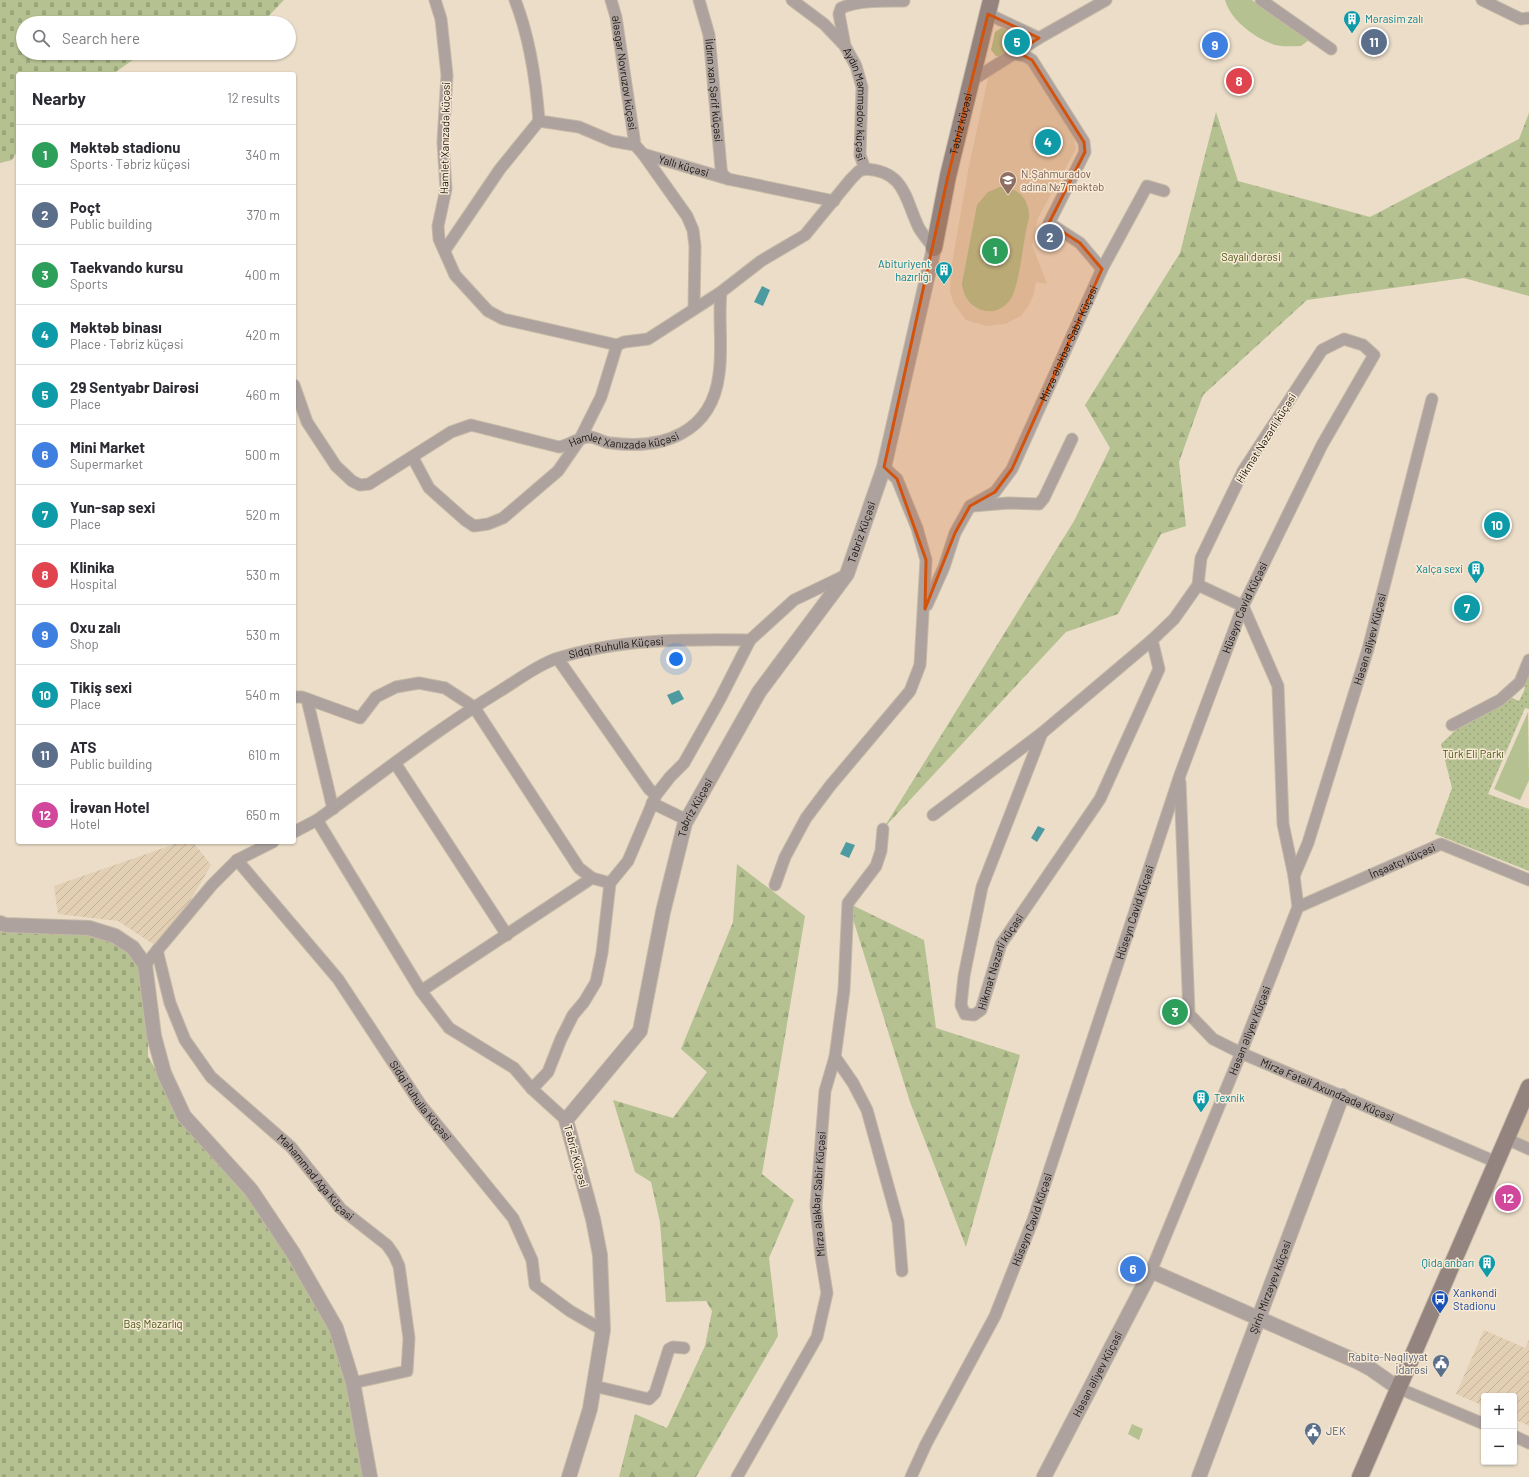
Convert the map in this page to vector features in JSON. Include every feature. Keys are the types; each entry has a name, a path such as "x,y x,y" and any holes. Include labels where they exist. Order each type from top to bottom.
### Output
{"main road":[{"name":"Təbriz küçəsi","path":"934,248 948,176 990,7"},
{"path":"1360,1477 1529,1087"}],"street":[{"name":"Hamlet Xanızadə küçəsi","path":"435,0 441,19 447,75 443,142 446,189 438,226 439,239 455,275 488,311 503,320 617,346 624,342 648,339 721,292 761,261 805,235 834,202 851,179 859,171 865,169"},
{"path":"445,250 500,169 539,121 533,65 520,13 515,0"},
{"name":"Ələsgər Novruzov küçəsi","path":"610,0 616,17 635,145"},
{"name":"İldırın xan Şərif küçəsi","path":"699,0 709,35 720,168 722,174 728,179"},
{"name":"Aydın Məmmədov küçəsi","path":"792,0 824,24 845,46 856,66 862,87 860,155 865,169 875,170 893,178 905,190 920,229 934,248"},
{"path":"845,46 839,14 841,8 848,3 905,0"},
{"path":"971,81 1039,38 1106,0"},
{"path":"1261,0 1331,49"},
{"path":"1482,0 1521,19 1529,18"},
{"path":"990,7 1039,38"},
{"path":"1014,54 1025,56 1032,60 1084,142 1085,152 1049,223 1080,243 1102,269"},
{"path":"539,121 579,126 612,141 635,145 643,154 687,216 693,230 695,246 694,309"},
{"name":"Yallı küçəsi","path":"643,154 728,179 834,202"},
{"name":"Mirzə Ələkbər Sabir Küçəsi","path":"970,506 995,492 1012,469 1102,269 1147,186 1164,191"},
{"name":"Təbriz Küçəsi","path":"569,1477 590,1409 603,1330 600,1255 593,1219 566,1120 640,1031 663,912 679,844 687,820 759,692 847,574 884,467 934,248"},
{"name":"Hamlet Xanızadə küçəsi","path":"296,391 307,422 336,466 352,481 360,485 370,484 413,458 451,432 471,425 559,447 568,446 580,439 590,437 610,443 640,445 667,441 690,430 704,415 713,398 720,375 719,314 721,292"},
{"name":"Hikmət Nəzərli küçəsi","path":"933,815 1042,733 1152,640 1174,619 1198,585 1201,558 1243,471 1322,350 1344,339 1362,345 1374,355"},
{"path":"413,458 429,488 446,504 474,526 488,524 502,518 558,471 580,439 602,397 617,346"},
{"name":"Hüseyn Cavid Küçəsi","path":"911,1477 926,1444 995,1316 1033,1220 1180,775 1243,606 1322,445 1374,355"},
{"name":"Həsən Əliyev Küçəsi","path":"1294,876 1308,843 1368,649 1432,399"},
{"path":"925,609 941,573 955,533 970,506 1008,503 1039,504 1044,498 1072,439"},
{"path":"775,885 785,857 806,818 830,786 910,691 920,665 925,609 926,560 917,528 900,485 897,479 884,467"},
{"path":"532,1089 548,1072 561,1039 573,1015 584,1002 596,982 602,953 610,883 628,861 654,799 670,777 684,763 720,699 750,640 794,600 847,574"},
{"path":"1198,585 1243,606"},
{"name":"Həsən Əliyev Küçəsi","path":"1044,1477 1151,1271 1241,1053 1298,907 1294,876 1283,824 1278,686 1243,606"},
{"name":"Sidqi Ruhulla Küçəsi","path":"296,831 317,820 333,809 474,707 541,665 558,659 624,644 702,639 750,640"},
{"name":"Hikmət Nəzərli küçəsi","path":"1042,733 982,887 964,976 961,1005 965,1014 974,1015 981,1010 1001,944 1100,799 1160,669 1152,640"},
{"path":"558,659 650,789 654,799 687,820"},
{"path":"1452,725 1500,700 1520,682 1529,660"},
{"path":"296,697 307,699 360,718 376,696 396,687 419,683 445,688 474,707 579,868 592,878 610,883"},
{"path":"307,699 333,809"},
{"path":"395,763 507,934"},
{"name":"Mirzə Fətəli Axundzadə Küçəsi","path":"1180,775 1189,1014 1213,1039 1241,1053 1496,1162"},
{"path":"317,820 421,991 449,1028 514,1068 532,1089 566,1120"},
{"name":"Mirzə Ələkbər Sabir Küçəsi","path":"737,1477 817,1337 827,1293 820,1256 816,1206 825,1091 834,1057 844,990 848,903 876,866 881,851 882,829"},
{"path":"146,965 212,885 237,860 269,844"},
{"name":"İnşaatçı küçəsi","path":"1298,907 1441,844 1529,880"},
{"name":"Sidqi Ruhulla Küçəsi","path":"237,860 338,979 421,1105 513,1218 532,1260 534,1285 570,1311 603,1330"},
{"path":"421,991 592,878"},
{"path":"0,923 5,925 89,928 114,936 133,948 146,965 154,1036 164,1073 184,1116 251,1190 293,1253 336,1328 353,1383 370,1477"},
{"name":"Məhəmməd Ağa Küçəsi","path":"157,950 170,1003 185,1040 211,1077 291,1147 341,1209 387,1245 399,1266 410,1338 407,1371 353,1383"},
{"path":"834,1057 853,1083 867,1110 898,1222 902,1272"},
{"name":"Şirin Mirzəyev küçəsi","path":"1199,1477 1342,1096"},
{"path":"1507,1139 1529,1149"},
{"path":"1151,1271 1358,1362 1371,1369 1398,1388 1481,1423"},
{"path":"594,1386 649,1399 655,1393 669,1349 674,1347 684,1348"},
{"path":"1517,1437 1529,1442"}],"highlighted area":[{"path":"988,14 1039,38 1017,52 1032,60 1084,142 1085,152 1049,223 1080,243 1102,269 1012,469 995,492 970,506 955,533 925,609 926,560 897,479 884,467 948,176"}],"shaded area":[{"name":"N.Şahmuradov adına №7 məktəb","path":"1018,59 1031,61 1074,139 1076,149 1038,218 1032,245 1047,284 1036,282 1034,294 1029,305 1021,316 1005,324 986,326 966,320 954,304 950,292 951,269 968,171 989,73"},
{"path":"175,844 195,844 211,865 179,920 156,946 118,921 58,914 54,886"},
{"path":"1529,1102 1529,1143 1514,1136"},
{"path":"1484,1330 1525,1348 1529,1340 1529,1426 1517,1420 1517,1393 1481,1393 1481,1405 1456,1394"}],"green space":[{"path":"0,0 284,0 269,16 16,16 16,60 133,60 116,72 16,72 16,153 12,160 0,163"},
{"path":"1225,0 1252,0 1309,40 1301,46 1278,46 1267,42 1238,22 1228,8"},
{"path":"1001,28 1014,30 1020,34 1020,44 1002,56 996,56 991,50 995,32"},
{"name":"Sayalı dərəsi","path":"1216,112 1238,181 1370,217 1519,139 1529,113 1529,296 1464,278 1307,300 1203,395 1179,462 1186,526 1161,534 1118,614 1066,632 883,829 1074,521 1110,448 1085,405 1180,253"},
{"path":"1000,187 1013,189 1022,196 1028,206 1029,218 1019,273 1010,300 1003,307 996,310 980,310 973,306 968,300 962,283 977,205 988,192"},
{"name":"Türk Eli Parkı","path":"1529,667 1529,709 1525,708 1488,794 1529,809 1529,871 1435,834 1452,788 1441,744 1466,720 1510,697 1519,701 1524,691"},
{"path":"1528,712 1529,780 1520,800 1494,789"},
{"path":"737,864 805,916 762,1174 794,1200 769,1258 778,1336 696,1477 619,1477 635,1414 667,1428 705,1346 712,1311 706,1301 666,1302 660,1222 651,1182 635,1172 613,1100 673,1118 707,1072 681,1049 733,922"},
{"path":"848,903 924,940 936,1028 1020,1055 966,1247 910,1102"},
{"name":"Baş Məzarlıq","path":"0,927 100,930 139,960 148,1016 148,1056 178,1111 249,1193 338,1339 366,1477 0,1477"},
{"path":"1132,1424 1143,1429 1139,1440 1128,1434"}],"water":[{"path":"762,286 770,290 763,306 754,302"},
{"path":"679,690 684,699 672,705 667,695"},
{"path":"1038,826 1045,829 1037,842 1031,838"},
{"path":"846,842 855,845 849,858 840,854"}],"place":[{"name":"Mərasim zalı","path":"1352,34"},
{"name":"29 Sentyabr Dairəsi","path":"1017,42"},
{"name":"ATS","path":"1374,42"},
{"name":"Oxu zalı","path":"1215,45"},
{"name":"Klinika","path":"1239,81"},
{"name":"Məktəb binası","path":"1048,142"},
{"name":"N.Şahmuradov adına №7 məktəb","path":"1008,195"},
{"name":"Poçt","path":"1050,237"},
{"name":"Məktəb stadionu","path":"995,251"},
{"name":"Abituriyent hazırlığı","path":"944,285"},
{"name":"Tikiş sexi","path":"1497,525"},
{"name":"Xalça sexi","path":"1476,584"},
{"name":"Yun-sap sexi","path":"1467,608"},
{"name":"Taekvando kursu","path":"1175,1012"},
{"name":"Texnik","path":"1201,1113"},
{"name":"İrəvan Hotel","path":"1508,1198"},
{"name":"Mini Market","path":"1133,1269"},
{"name":"Qida anbarı","path":"1487,1278"},
{"name":"Xankəndi Stadionu","path":"1440,1314"},
{"name":"Rabitə-Nəqliyyat İdarəsi","path":"1441,1378"},
{"name":"JEK","path":"1313,1446"}]}
